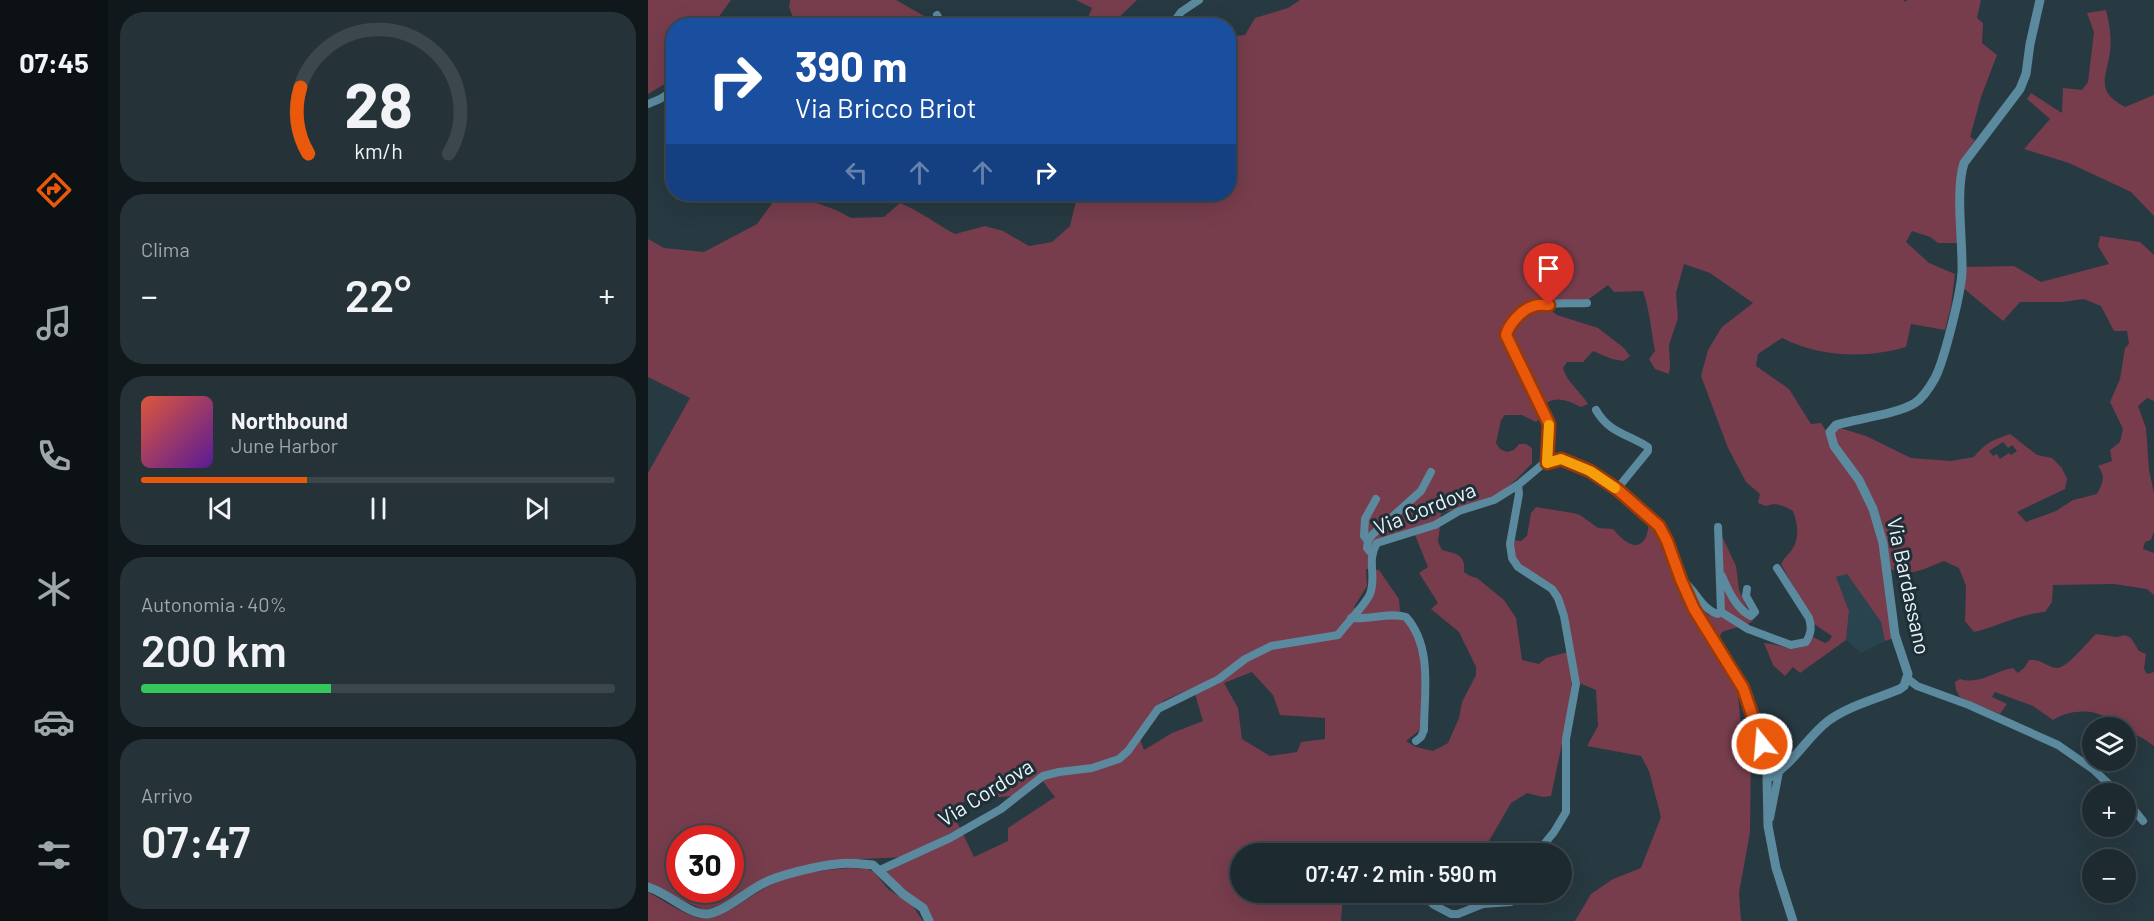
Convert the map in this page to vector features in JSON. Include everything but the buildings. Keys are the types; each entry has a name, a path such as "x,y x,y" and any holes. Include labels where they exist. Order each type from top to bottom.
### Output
{"street":[{"path":"1177,18 1181,12 1200,0"},
{"name":"Via Bardassano","path":"1767,779 1779,772 1807,740 1829,720 1854,707 1900,689 1908,679 1895,635 1883,543 1873,509 1859,480 1834,446 1830,432 1836,424 1899,410 1914,404 1926,392 1936,376 1957,301 1962,274 1960,190 1962,169 1964,163 2020,88 2026,74 2040,0"},
{"path":"648,104 666,95"},
{"path":"1587,303 1533,306 1511,323 1506,335 1549,424 1547,463 1561,459 1590,471 1617,489 1659,526 1694,609 1743,688 1762,744 1767,779 1768,826 1776,868 1793,921"},
{"path":"1596,410 1609,427 1648,447 1648,451 1617,489"},
{"name":"Via Cordova","path":"880,870 950,838 1001,808 1043,776 1092,768 1119,759 1128,751 1158,709 1219,679 1245,659 1271,646 1338,635 1370,595 1372,554 1377,543 1435,525 1459,511 1494,500 1518,485 1542,464 1547,463"},
{"path":"1372,554 1367,548 1368,541 1388,519 1421,491 1431,472"},
{"path":"1518,485 1519,494 1510,544 1512,558 1518,567 1552,589 1557,598 1564,616 1576,684 1566,739 1566,812 1545,843"},
{"path":"1368,541 1364,536 1365,519 1376,500"},
{"path":"1718,527 1721,612"},
{"path":"1721,612 1748,629 1791,645 1806,642 1811,626 1809,618 1777,568"},
{"path":"1720,572 1735,600 1745,613 1751,616 1755,612 1746,596 1747,589"},
{"path":"1681,580 1690,585 1698,598 1715,614 1721,612"},
{"path":"1351,618 1363,620 1391,616 1407,617 1421,640 1424,655 1424,730 1416,741"},
{"path":"1908,679 1917,686 1969,705 2058,745 2094,770 2108,783"},
{"path":"1768,826 1779,772"},
{"path":"2136,812 2143,821"},
{"path":"648,887 659,890 694,912 704,914 714,913 762,884 786,876 837,863 873,865 903,894 923,908 929,921"},
{"path":"1432,903 1444,911 1458,914 1483,904 1497,903"}],"shaded area":[{"path":"648,0 731,0 718,18 666,18 666,82 648,94"},
{"path":"790,0 896,0 928,18 793,18 789,7"},
{"path":"1076,0 1137,0 1118,18 1088,18 1092,8"},
{"path":"1300,0 1903,0 1906,2 1907,0 1981,0 1977,18 1983,23 1982,43 1997,55 1981,97 1970,137 1975,140 1959,164 1959,243 1938,243 1930,237 1912,231 1906,242 1929,263 1955,274 1945,330 1911,324 1906,347 1859,354 1812,349 1782,338 1758,354 1756,366 1789,389 1811,424 1821,423 1858,481 1881,543 1894,638 1885,641 1881,622 1847,574 1836,577 1849,611 1846,640 1800,673 1793,667 1785,676 1773,665 1764,643 1796,648 1801,647 1813,637 1825,643 1832,636 1814,624 1781,564 1796,542 1797,526 1793,511 1780,505 1766,506 1758,503 1760,494 1746,482 1728,448 1701,376 1708,350 1722,327 1753,303 1710,273 1684,264 1676,293 1678,318 1669,345 1669,374 1655,369 1649,359 1655,351 1643,291 1614,292 1608,285 1589,299 1534,302 1509,319 1503,326 1504,333 1542,417 1536,422 1522,415 1505,415 1501,420 1496,443 1500,449 1507,452 1514,450 1519,444 1526,444 1532,448 1532,463 1510,485 1490,499 1446,512 1441,514 1440,520 1377,542 1369,569 1366,569 1367,586 1354,607 1359,613 1375,570 1379,570 1399,599 1400,612 1406,618 1422,649 1421,729 1406,741 1416,747 1433,751 1448,743 1459,718 1462,702 1476,675 1476,667 1459,632 1431,609 1438,603 1419,573 1428,567 1415,535 1440,526 1438,542 1442,550 1462,558 1464,572 1477,578 1504,600 1516,618 1522,660 1539,664 1546,658 1568,652 1572,680 1567,720 1551,796 1543,797 1527,793 1511,803 1488,843 1230,843 1230,903 1342,903 1341,921 932,921 889,878 887,871 963,834 974,857 1008,841 1008,828 1055,797 1041,779 1116,764 1140,739 1144,750 1172,733 1203,721 1195,694 1240,667 1165,700 1156,708 1124,751 1101,764 1059,769 1033,779 1014,796 970,799 950,808 960,828 904,857 843,860 812,865 744,895 744,825 666,825 666,893 648,885 648,473 690,398 648,377 648,239 664,248 704,252 757,224 774,201 811,201 851,218 884,217 900,203 955,234 985,226 1003,231 1029,246 1052,242 1070,226 1076,201 1236,201 1236,36 1245,35 1255,18 1288,8","holes":["1252,672 1273,695 1280,715 1325,718 1325,739 1301,742 1297,752 1270,756 1242,739 1238,708 1224,683"]},
{"path":"2106,10 2111,41 2105,77 2106,90 2125,107 2154,95 2154,216 2131,192 2069,163 2024,149 2050,119 2027,99 2031,93 2062,113 2063,88 2082,90 2088,82 2094,32 2087,13"},
{"path":"2100,236 2140,242 2154,255 2154,401 2147,398 2138,406 2146,428 2149,470 2154,493 2154,531 2151,540 2145,542 2143,549 2154,553 2154,595 2147,589 2114,584 2053,585 2052,602 2045,612 2027,615 1974,632 1965,621 1966,586 1959,568 1944,561 1909,573 1895,571 1888,567 1875,508 1836,445 1832,431 1837,427 1866,436 1911,458 1951,461 1974,457 1990,443 2010,434 2037,455 2052,458 2062,468 2067,479 2065,489 2017,512 2026,522 2056,511 2073,500 2097,494 2103,480 2098,466 2112,461 2110,450 2120,442 2123,429 2110,402 2120,379 2125,348 2129,344 2127,331 2114,331 2101,306 2084,299 2062,302 2020,302 2003,321 1962,287 1965,267 2014,266 2041,282 2109,264 2098,246","holes":["2003,442 2008,448 2012,445 2017,451 2000,459 1997,454 1993,456 1989,451"]},
{"path":"1533,307 1547,308 1557,315 1598,328 1624,348 1630,356 1624,361 1593,351 1583,362 1567,362 1563,368 1565,373 1588,404 1581,407 1558,399 1545,404 1544,409 1511,343 1510,329"},
{"path":"1536,507 1580,515 1598,528 1613,529 1632,545 1637,545 1645,539 1650,520 1665,543 1670,561 1692,612 1733,681 1738,695 1742,737 1751,754 1750,832 1739,893 1741,921 1575,921 1591,894 1613,879 1641,868 1661,817 1649,771 1641,756 1587,746 1598,726 1596,690 1577,682 1559,597 1516,563 1512,540 1521,541 1527,536 1531,513"},
{"path":"1721,534 1736,566 1739,590 1753,621 1722,632 1718,641 1696,609 1691,589 1698,604 1708,615 1718,616"},
{"path":"1847,574 1881,622 1885,641 1861,653 1846,640 1849,611 1836,577"},
{"path":"2096,634 2117,637 2125,635 2131,638 2139,651 2146,654 2144,669 2147,674 2154,672 2154,746 2136,736 2136,717 2104,717 2095,713 2080,712 2065,714 2053,720 2033,706 1995,692 1992,697 2007,704 2000,714 1960,697 1956,690 1955,682 1960,679 1981,679 2013,668 2018,673 2029,660 2056,668 2071,660"},
{"path":"850,868 867,869 874,872 888,889 912,905 923,921 648,921 648,892 686,913 698,918 706,918 744,903 760,891 781,881 815,872"},
{"path":"688,903 726,903 721,905 704,910"}],"slow traffic":[{"path":"1549,425 1547,463 1561,459 1590,471 1615,488"}],"route":[{"path":"1549,305 1533,306 1524,311 1511,323 1506,335 1549,424 1547,463 1561,459 1590,471 1617,489 1659,526 1694,609 1743,688 1762,744"}]}
